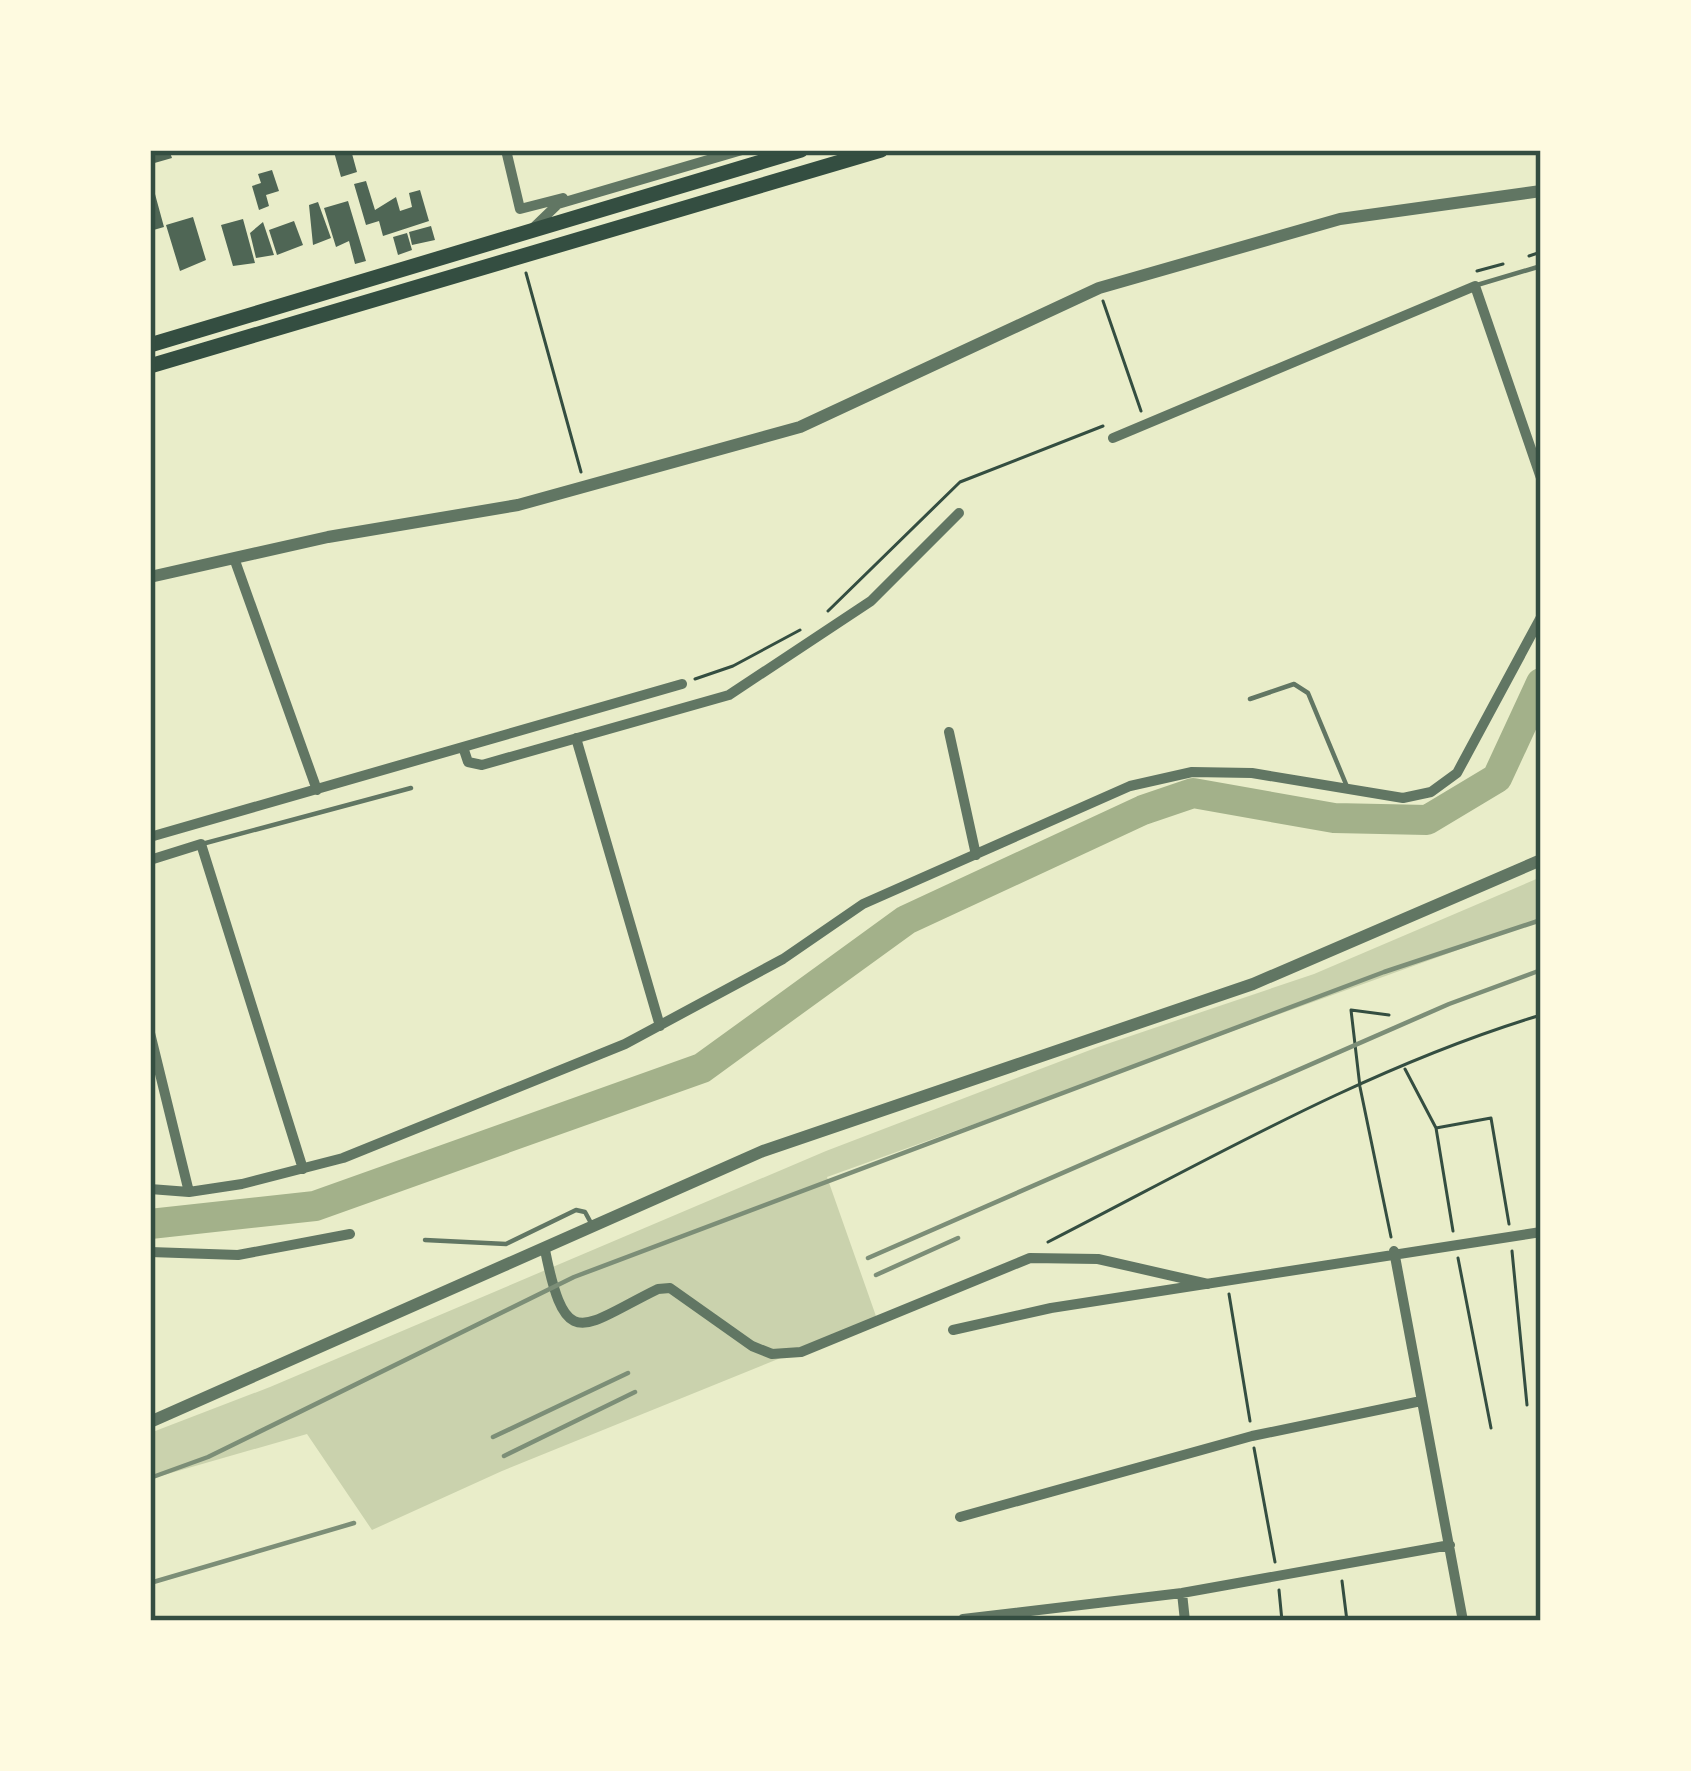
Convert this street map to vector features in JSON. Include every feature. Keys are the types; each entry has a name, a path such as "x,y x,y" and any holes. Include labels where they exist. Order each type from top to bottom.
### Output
{"main road":[{"path":"150,345 801,150"},
{"path":"150,366 881,150"}],"street":[{"path":"506,150 520,209 742,150"},
{"path":"531,230 558,204 601,188"},
{"path":"150,577 518,506 800,427 1099,288 1340,219 1541,191"},
{"path":"1113,438 1475,286 1541,478"},
{"path":"463,747 468,762 482,765 729,695 871,601 959,513"},
{"path":"234,558 316,790"},
{"path":"150,1189 189,1192 303,1169 410,1132 660,1026 783,959 863,904 1130,786 1192,772 1252,773 1402,798 1431,792 1457,773 1541,616"},
{"path":"150,837 682,684"},
{"path":"949,732 976,855"},
{"path":"576,737 660,1026"},
{"path":"150,860 201,844 303,1169"},
{"path":"150,1422 763,1150 1253,984 1541,860"},
{"path":"150,1033 189,1192"},
{"path":"953,1330 1051,1308 1394,1251 1541,1232"},
{"path":"150,1252 238,1255 350,1234"},
{"path":"545,1250 563,1314 578,1324 593,1325 658,1289 670,1288 772,1354 801,1352 1030,1258 1098,1259 1208,1284"},
{"path":"1394,1251 1463,1621"},
{"path":"961,1517 1229,1441 1420,1401"},
{"path":"963,1619 1182,1593 1450,1545"},
{"path":"1182,1593 1185,1621"}],"lane":[{"path":"1475,286 1541,266"},
{"path":"1250,699 1294,684 1309,693 1348,789"},
{"path":"201,844 411,788"},
{"path":"425,1240 506,1244 577,1210 585,1212 593,1228"}],"path":[{"path":"1460,276 1541,252"},
{"path":"521,254 584,484"},
{"path":"1099,288 1141,412"},
{"path":"682,684 733,666 816,621 858,587 960,482 1121,419"},
{"path":"1389,1015 1352,1010 1360,1087 1394,1251"},
{"path":"1046,1244 1360,1087 1489,1030 1541,1015"},
{"path":"1436,1128 1484,1118 1496,1124 1527,1405"},
{"path":"1340,1565 1347,1621"},
{"path":"1277,1576 1282,1621"}],"green space":[{"path":"1541,877 1541,920 827,1177 877,1319 502,1471 372,1530 307,1434 150,1479 150,1433 270,1387 826,1151 1098,1047 1314,974"}],"building":[{"path":"150,150 169,150 172,158 151,164"},
{"path":"351,150 357,172 341,177 334,152"},
{"path":"272,170 279,191 266,195 269,206 259,210 252,186 261,183 258,174"},
{"path":"366,181 375,210 396,197 400,211 412,207 409,193 420,190 429,221 383,236 379,221 366,225 354,184"},
{"path":"155,194 164,227 150,231 150,196"},
{"path":"348,201 366,261 355,264 349,241 336,247 324,208"},
{"path":"318,202 331,238 313,245 309,205"},
{"path":"193,217 206,260 180,271 166,225"},
{"path":"243,219 255,263 233,266 221,225"},
{"path":"294,221 303,245 277,255 269,230"},
{"path":"263,222 274,255 256,258 250,233"},
{"path":"431,226 435,240 412,245 409,232"},
{"path":"407,233 412,250 398,255 393,237"}],"waterway":[{"path":"150,1224 315,1206 702,1068 906,920 1143,810 1193,793 1334,818 1427,820 1497,778 1541,683"}],"railway":[{"path":"150,1478 208,1457 574,1277 1384,972 1541,920"},
{"path":"868,1258 1449,1004 1541,970"},
{"path":"876,1275 958,1238"},
{"path":"493,1437 628,1373"},
{"path":"504,1456 635,1392"},
{"path":"150,1583 354,1523"}]}
